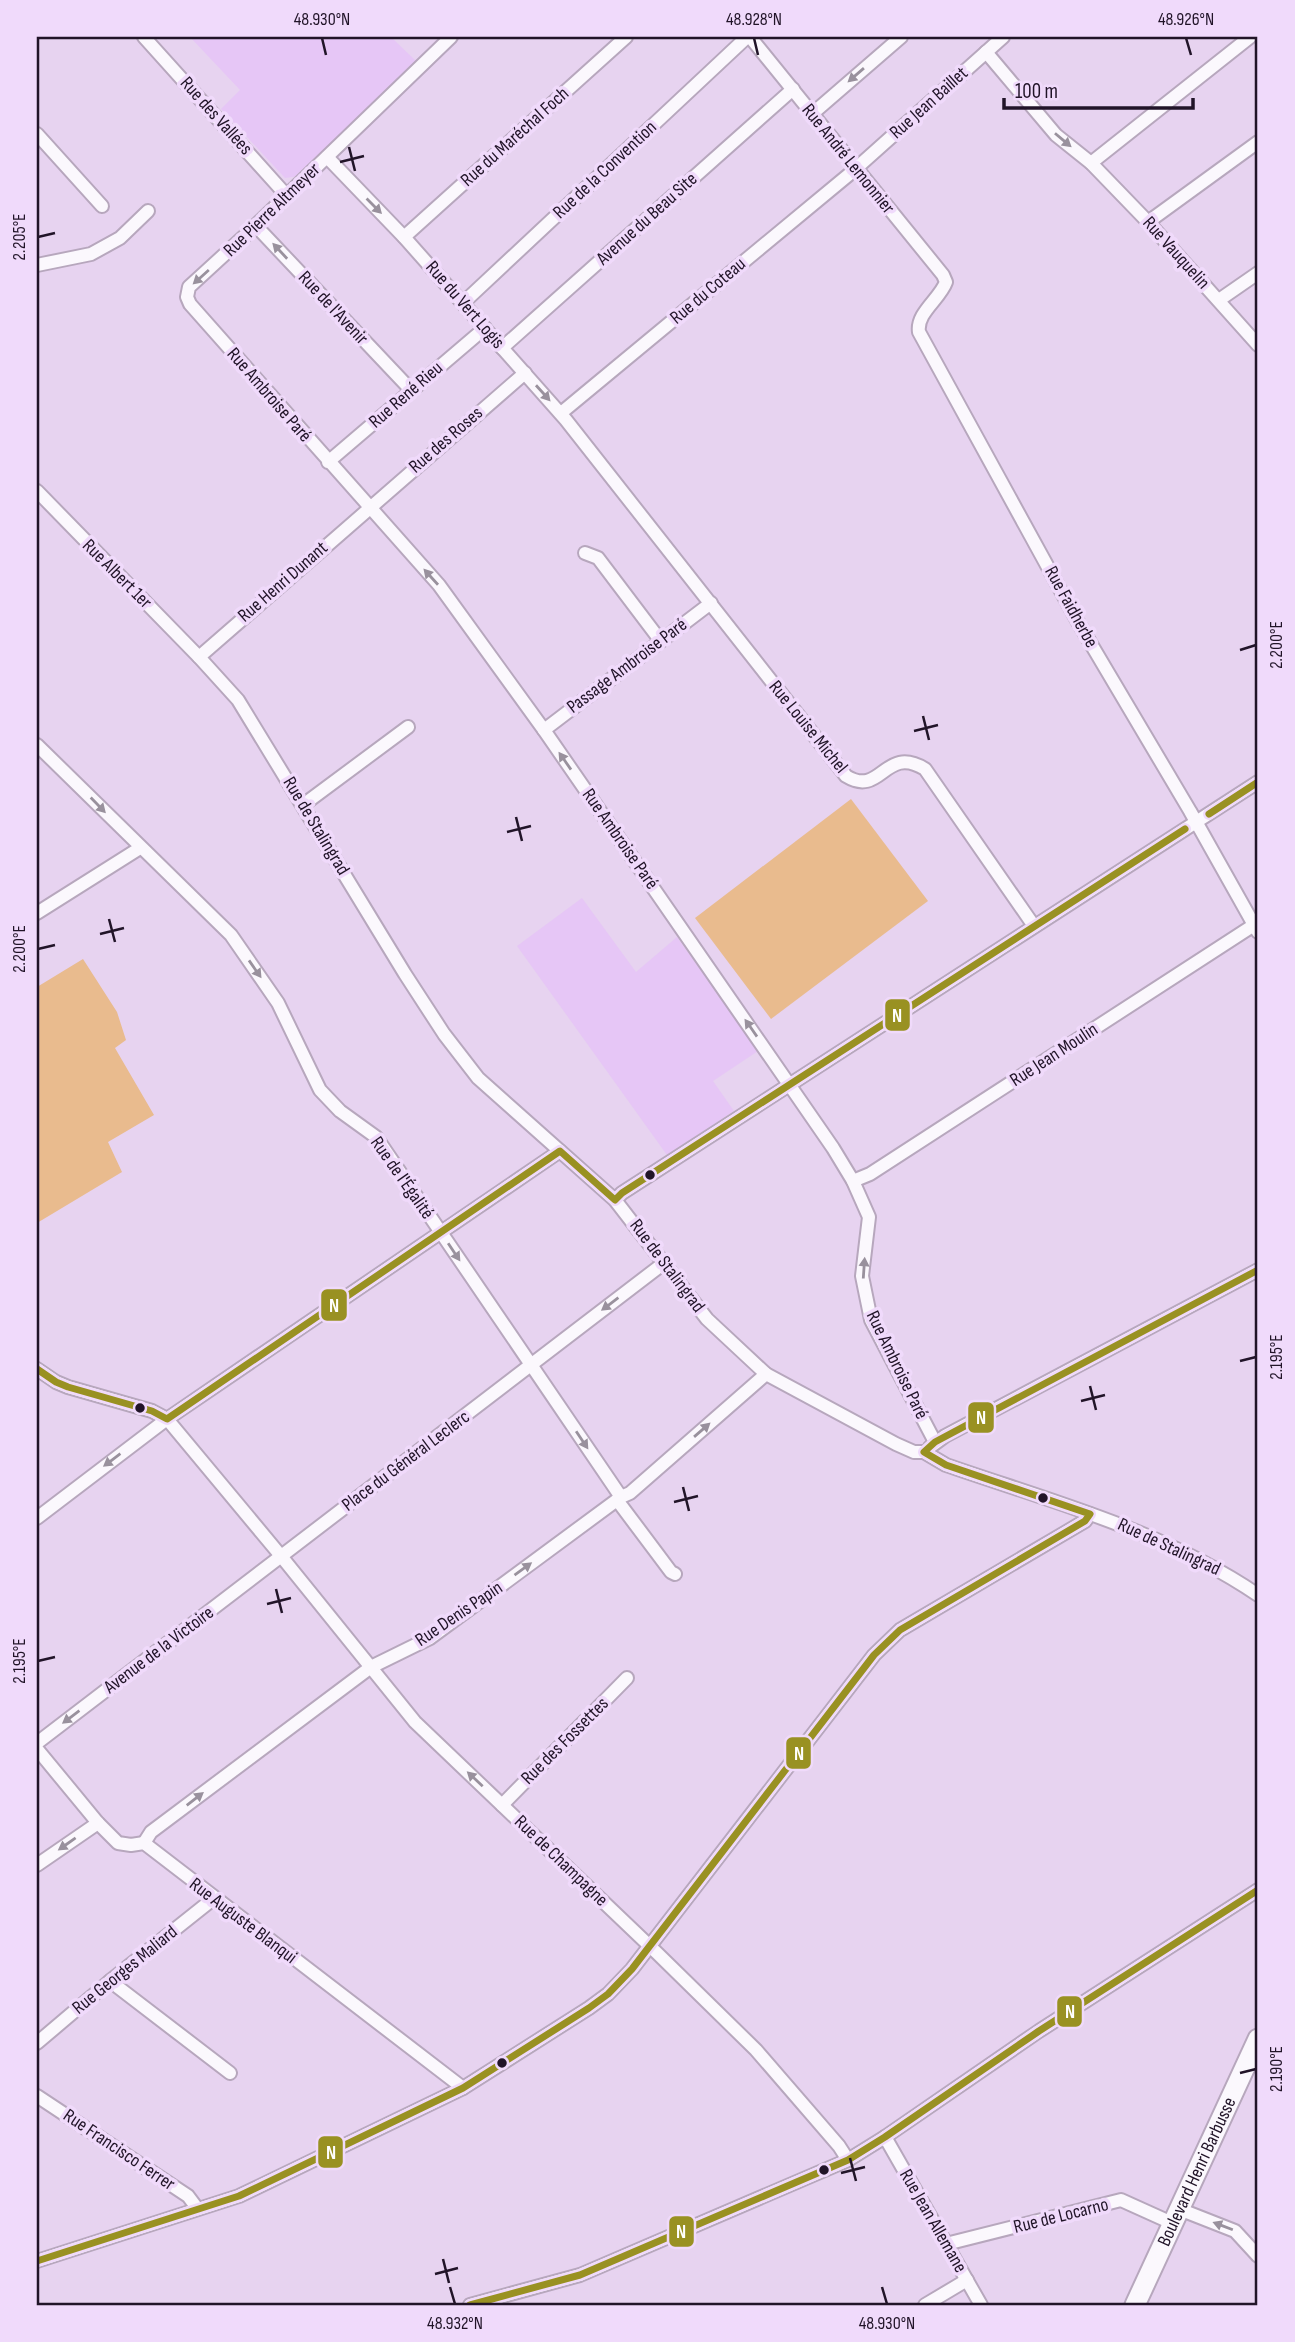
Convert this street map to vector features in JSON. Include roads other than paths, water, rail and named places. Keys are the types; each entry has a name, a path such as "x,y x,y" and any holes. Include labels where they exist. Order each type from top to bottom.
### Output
{"main road":[{"name":"Boulevard Henri Barbusse","path":"1135,2305 1258,2039"}],"street":[{"name":"Rue des Vallées","path":"144,37 287,196"},
{"name":"Rue Pierre Altmeyer","path":"187,297 189,288 451,37"},
{"name":"Rue du Maréchal Foch","path":"404,237 626,37"},
{"name":"Rue André Lemonnier","path":"748,37 793,89 946,282"},
{"name":"Rue de la Convention","path":"463,303 748,37"},
{"path":"812,114 901,37"},
{"name":"Rue Jean Baillet","path":"855,169 1003,37"},
{"path":"1091,163 1250,37"},
{"name":"Rue Vauquelin","path":"986,52 1056,135 1091,163 1148,222 1258,345"},
{"name":"Avenue du Beau Site","path":"502,348 793,89"},
{"path":"37,134 102,206"},
{"path":"1148,222 1258,142"},
{"name":"Rue du Vert Logis","path":"327,157 404,237 561,413 597,458"},
{"name":"Rue du Coteau","path":"561,413 855,169"},
{"path":"37,265 91,254 120,238 148,211"},
{"name":"Rue de l'Avenir","path":"256,226 411,390"},
{"path":"1219,300 1258,274"},
{"name":"Rue Faidherbe","path":"946,282 921,318 919,332 1078,622 1197,822 1256,928"},
{"name":"Rue Ambroise Paré","path":"187,297 190,304 368,508 439,585 544,730 790,1084 853,1181 869,1217 862,1276 871,1320 935,1442"},
{"name":"Rue René Rieu","path":"328,462 485,328"},
{"name":"Rue des Roses","path":"368,508 525,373"},
{"name":"Rue Louise Michel","path":"597,458 846,776 857,783 868,782 892,765 904,762 915,763 925,769 1034,926"},
{"name":"Rue Albert 1er","path":"37,491 199,657"},
{"name":"Rue Henri Dunant","path":"199,657 368,508"},
{"path":"585,553 598,558 660,640"},
{"name":"Passage Ambroise Paré","path":"544,730 711,603"},
{"name":"Rue de Stalingrad","path":"199,657 238,700 405,974 444,1034 478,1077 615,1200 707,1319 766,1374 896,1444 914,1452 924,1452 946,1465 1148,1535 1214,1567 1258,1595"},
{"path":"303,805 408,727"},
{"name":"Rue de l'Égalité","path":"37,745 232,935 278,1003 320,1090 340,1111 376,1137 619,1498 675,1574"},
{"path":"615,1200 1258,782"},
{"path":"37,913 140,848"},
{"name":"Rue Jean Moulin","path":"853,1181 870,1174 1256,928"},
{"path":"37,1518 167,1419 560,1151"},
{"path":"530,1365 664,1263"},
{"path":"924,1452 935,1442 1258,1270"},
{"name":"Place du Général Leclerc","path":"281,1556 530,1365"},
{"path":"37,1369 68,1387 152,1411 167,1419"},
{"name":"Rue Denis Papin","path":"144,1843 151,1832 366,1671 430,1637 619,1498 630,1493 766,1374"},
{"name":"Rue de Champagne","path":"167,1419 281,1556 366,1671 415,1722 649,1944 756,2050 848,2160"},
{"path":"37,2261 239,2196 463,2088 608,1994 628,1974 838,1699 891,1638 900,1630 1085,1521 1090,1514"},
{"name":"Avenue de la Victoire","path":"37,1743 281,1556"},
{"name":"Rue des Fossettes","path":"502,1805 627,1678"},
{"name":"Rue Auguste Blanqui","path":"37,1749 118,1843 144,1843 213,1899 463,2088"},
{"path":"37,1865 98,1823"},
{"path":"470,2305 580,2274 848,2160 1040,2031 1258,1890"},
{"name":"Rue Georges Maliard","path":"37,2043 213,1899"},
{"path":"110,1981 230,2074"},
{"name":"Rue Francisco Ferrer","path":"37,2096 188,2196 197,2208"},
{"name":"Rue Jean Allemane","path":"885,2137 981,2305"},
{"name":"Rue de Locarno","path":"946,2244 1121,2200 1235,2231 1258,2256"},
{"path":"925,2305 967,2280"}]}
